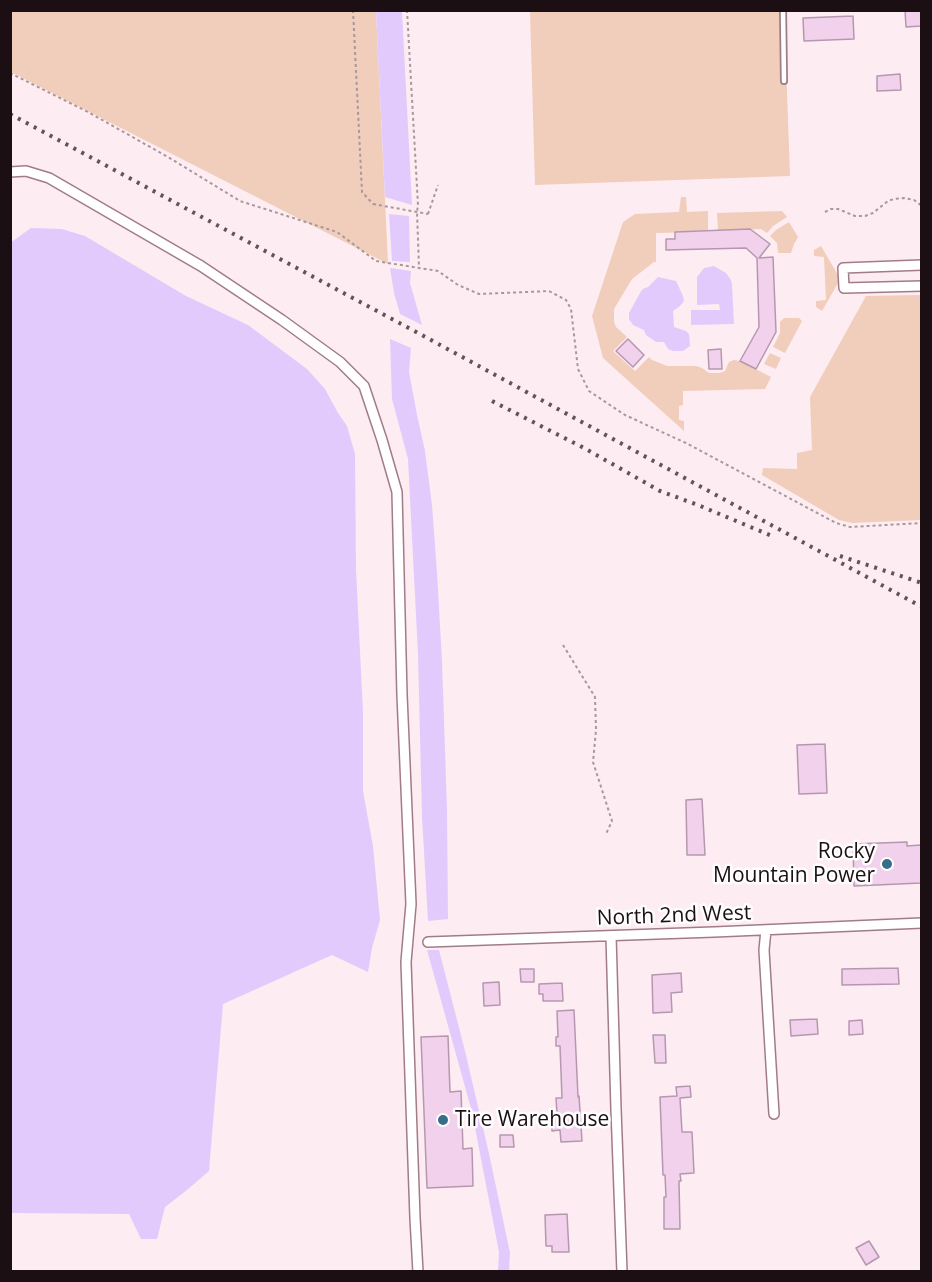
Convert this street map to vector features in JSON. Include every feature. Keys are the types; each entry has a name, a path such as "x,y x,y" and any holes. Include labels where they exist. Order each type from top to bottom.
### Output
{"street":[{"path":"10,172 26,171 49,178 201,266 340,362 364,386 397,492 402,695 411,904 406,962 418,1272"},
{"path":"921,265 843,267 844,288 921,286"},
{"name":"North 2nd West","path":"428,942 921,923"},
{"path":"766,930 764,950 774,1114"},
{"path":"611,936 622,1272"}],"lane":[{"path":"783,10 784,81"}],"path":[{"path":"353,10 362,192 373,204 428,214 438,185"},
{"path":"407,10 418,205 418,267"},
{"path":"10,73 98,118 240,201 337,232 376,261 438,271 458,285 479,294 549,291 566,300 571,309 578,369 590,391 625,415 686,443 836,523 850,527 921,523"},
{"path":"825,212 838,209 855,216 865,216 873,213 888,201 904,198 914,200 921,206"},
{"path":"563,645 595,697 596,730 592,762 612,820 606,834"}],"shaded area":[{"path":"10,11 376,11 388,264 11,72"},
{"path":"376,11 402,11 412,205 385,197"},
{"path":"530,11 784,11 790,176 535,185"},
{"path":"681,197 686,197 687,212 708,211 708,232 656,233 656,262 632,279 614,309 616,327 627,337 613,351 635,371 649,357 667,366 696,366 709,373 725,371 729,362 734,360 771,377 765,389 683,391 683,405 679,406 679,420 684,421 684,431 603,358 592,316 623,222 635,214 679,212"},
{"path":"782,211 787,217 767,233 761,229 718,231 717,213"},
{"path":"389,214 409,216 410,262 392,261"},
{"path":"789,222 798,237 791,253 778,253 777,243 770,236"},
{"path":"31,228 62,229 85,236 186,296 248,325 307,369 325,389 347,426 355,454 356,569 363,713 363,791 373,846 380,920 368,972 332,955 223,1004 209,1171 165,1207 157,1239 141,1239 129,1214 11,1213 10,243"},
{"path":"821,246 838,275 838,283 822,311 816,307 816,301 826,300 824,257 814,256 814,250"},
{"path":"714,266 726,273 731,280 734,324 691,325 691,310 720,310 719,304 697,305 697,277 704,268"},
{"path":"390,268 411,271 410,283 422,325 400,314"},
{"path":"658,277 676,281 683,296 684,301 673,311 674,327 689,334 690,346 683,351 673,351 668,349 664,342 656,342 646,335 644,330 633,325 629,319 629,313 640,293"},
{"path":"921,295 921,520 852,523 839,520 762,475 763,468 797,469 797,453 812,450 810,397 866,296"},
{"path":"784,318 799,318 802,321 785,353 773,347 780,333 780,322"},
{"path":"390,339 411,348 409,372 425,451 437,573 447,810 448,919 428,921 408,459 392,399"},
{"path":"770,353 781,358 776,369 764,364"},
{"path":"427,950 439,950 465,1051 510,1253 509,1271 498,1271 499,1252 472,1112"}],"building":[{"path":"905,10 921,10 921,26 906,27"},
{"path":"853,16 854,39 804,41 803,18"},
{"path":"900,74 901,90 877,91 877,76"},
{"path":"750,229 770,244 759,258 773,257 776,332 756,369 740,361 759,327 757,258 746,248 666,250 666,239 675,239 675,232"},
{"path":"628,339 644,355 633,367 616,351"},
{"path":"721,349 722,369 709,369 708,350"},
{"path":"825,744 827,793 799,794 797,745"},
{"path":"702,799 705,855 687,855 686,800"},
{"name":"Rocky Mountain Power","path":"907,842 907,846 921,845 921,883 854,886 853,844"},
{"path":"898,968 899,984 842,985 842,969"},
{"path":"520,969 534,969 534,982 521,982"},
{"path":"681,973 682,992 671,993 672,1012 653,1013 652,975"},
{"path":"499,982 500,1005 484,1006 483,983"},
{"path":"562,983 563,1001 543,1001 543,994 539,994 539,984"},
{"path":"574,1010 582,1141 561,1142 560,1130 552,1131 551,1113 557,1113 556,1098 562,1098 560,1046 556,1046 557,1011"},
{"path":"817,1019 818,1034 791,1036 790,1020"},
{"path":"862,1020 863,1034 849,1035 849,1021"},
{"path":"653,1035 665,1035 666,1063 655,1063"},
{"name":"Tire Warehouse","path":"448,1036 450,1092 461,1091 463,1149 472,1148 473,1186 427,1188 421,1037"},
{"path":"690,1086 691,1097 680,1098 682,1132 692,1132 694,1173 680,1174 680,1229 664,1229 664,1197 666,1197 660,1097 677,1096 676,1087"},
{"path":"500,1135 513,1135 514,1147 500,1147"},
{"path":"567,1214 569,1252 552,1252 552,1246 546,1246 545,1215"},
{"path":"869,1241 879,1257 866,1265 856,1248"}],"railway":[{"path":"10,114 922,607"},
{"path":"492,401 584,448 660,491 772,536"},
{"path":"840,556 922,583"}],"place":[{"name":"Rocky Mountain Power","path":"887,864"},
{"name":"Tire Warehouse","path":"443,1120"}]}
